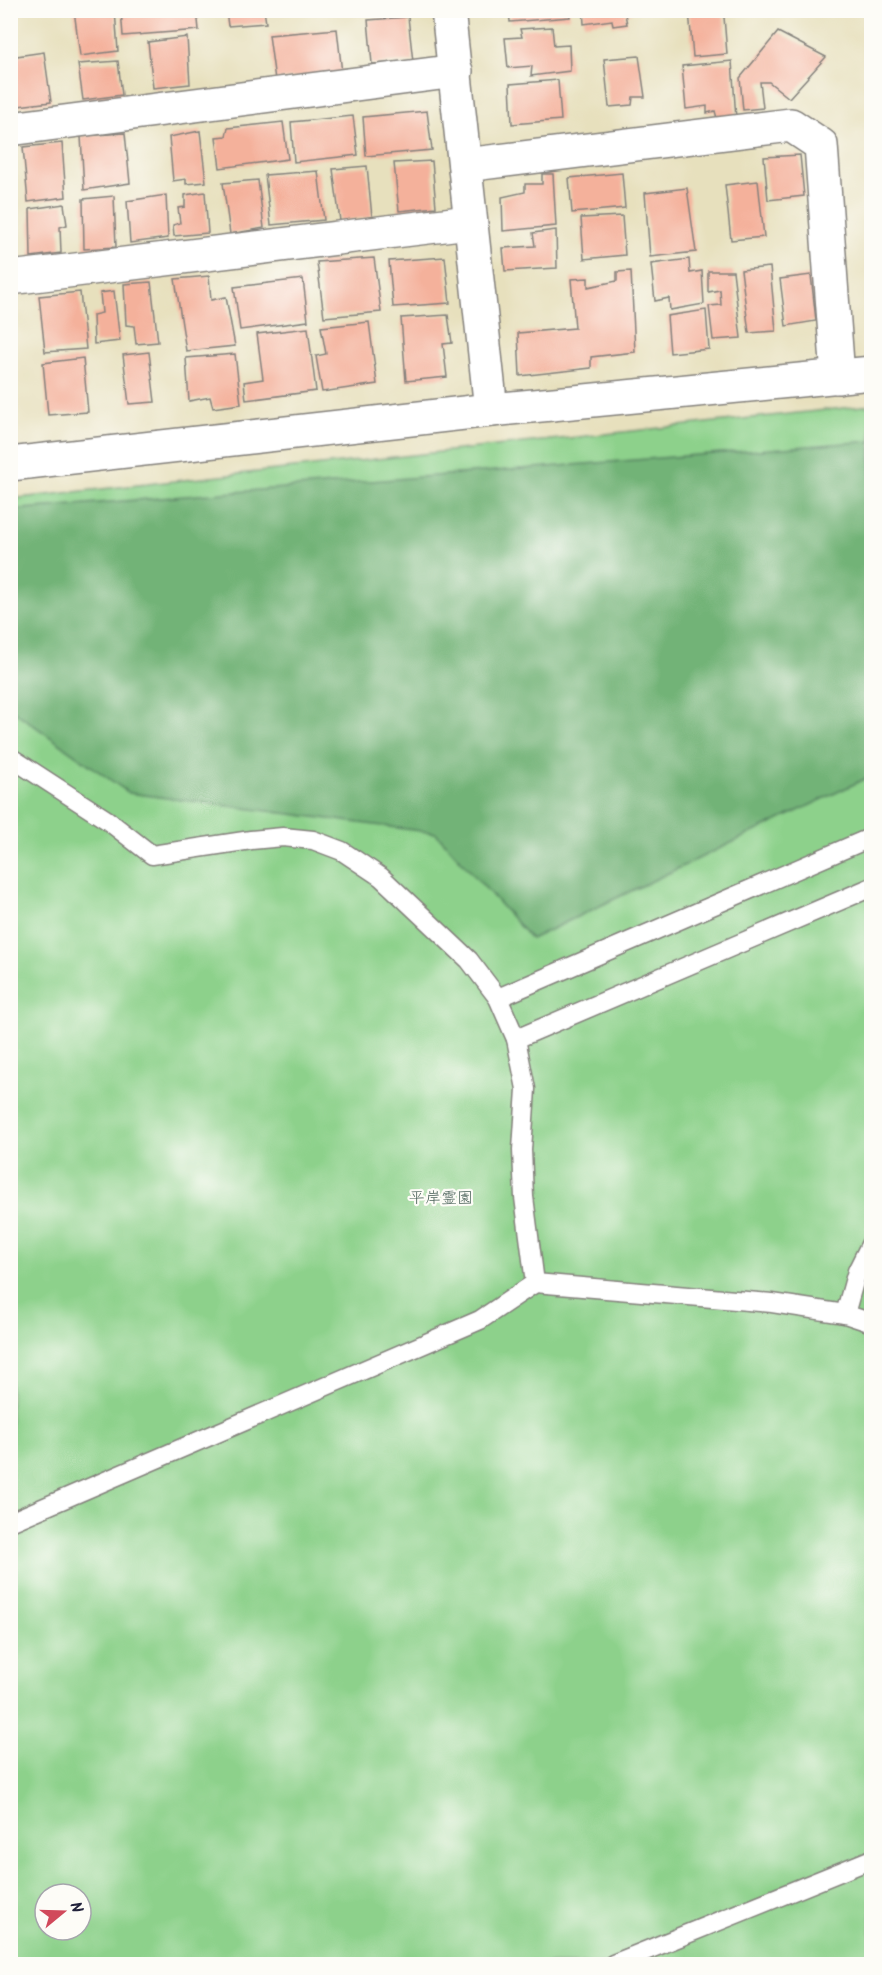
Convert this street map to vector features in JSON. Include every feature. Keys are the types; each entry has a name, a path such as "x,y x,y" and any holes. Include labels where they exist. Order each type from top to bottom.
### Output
{"street":[{"path":"448,10 491,410"},
{"path":"10,129 456,71"},
{"path":"465,165 791,125 821,145 838,377"},
{"path":"10,278 469,222"},
{"path":"10,464 491,410 872,374"}],"lane":[{"path":"10,757 107,820 152,855 284,837 313,840 342,850 381,878 469,960 498,998 516,1040 526,1089 522,1150 524,1197 535,1283"},
{"path":"498,998 872,837"},
{"path":"516,1040 872,887"},
{"path":"845,1314 858,1271 872,1241"},
{"path":"10,1522 480,1320 535,1283 772,1304 845,1314 872,1323"},
{"path":"613,1965 872,1859"}],"green space":[{"name":"平岸霊園","path":"871,405 871,1964 11,1964 10,499"},
{"path":"871,441 871,776 531,939 436,833 129,793 11,709 11,510"}],"building":[{"path":"74,10 115,10 118,51 80,56"},
{"path":"121,10 197,10 199,30 123,36"},
{"path":"226,10 264,10 266,23 228,26"},
{"path":"509,10 569,10 570,17 510,22"},
{"path":"583,10 631,10 632,13 625,14 627,24 613,26 612,20 584,24"},
{"path":"706,10 724,17 727,54 693,57 689,11"},
{"path":"408,17 413,62 372,64 368,20"},
{"path":"552,27 554,46 569,45 570,71 531,76 532,66 508,68 505,38 522,37 520,29"},
{"path":"337,29 342,73 275,80 269,35"},
{"path":"778,32 826,57 789,98 769,82 760,82 763,108 743,110 740,78"},
{"path":"187,37 190,84 153,88 148,42"},
{"path":"44,52 51,102 10,107 10,57"},
{"path":"639,56 645,97 633,97 632,105 609,107 604,59"},
{"path":"118,61 122,95 83,100 78,64"},
{"path":"732,61 736,119 718,122 715,111 707,113 707,106 686,109 682,66"},
{"path":"558,80 561,120 512,124 510,84"},
{"path":"427,111 432,150 366,156 363,117"},
{"path":"353,116 358,155 294,162 291,122"},
{"path":"283,122 288,159 220,168 216,137 226,136 228,128"},
{"path":"200,131 206,182 186,184 186,179 173,181 169,137"},
{"path":"125,133 130,183 84,190 81,136"},
{"path":"62,143 66,197 28,202 23,147"},
{"path":"800,155 804,196 768,200 764,157"},
{"path":"432,161 436,207 399,211 394,163"},
{"path":"367,166 372,217 340,221 333,169"},
{"path":"318,171 324,220 271,225 265,175"},
{"path":"622,173 625,208 572,213 569,178"},
{"path":"542,174 553,174 556,226 503,231 502,197 525,192 525,184 542,184"},
{"path":"258,180 264,228 230,234 223,183"},
{"path":"758,181 764,237 731,240 725,185"},
{"path":"687,188 696,252 650,257 645,193"},
{"path":"205,192 208,233 174,236 173,225 180,223 178,208 185,207 185,195"},
{"path":"166,195 168,238 130,243 127,201"},
{"path":"114,196 116,247 84,249 83,199"},
{"path":"64,204 67,225 60,227 61,253 31,257 30,209"},
{"path":"622,216 625,255 584,259 581,218"},
{"path":"556,230 557,268 505,271 503,248 535,246 533,233"},
{"path":"445,257 450,303 393,307 389,261"},
{"path":"374,258 381,312 324,317 317,262"},
{"path":"689,259 690,273 702,271 704,304 670,310 669,298 655,301 651,264"},
{"path":"770,267 776,331 749,333 741,270"},
{"path":"631,271 635,352 591,357 591,368 520,376 518,333 575,328 571,279 588,278 588,287 617,281 617,272"},
{"path":"708,271 733,271 741,338 713,340 709,306 721,305 720,290 708,292"},
{"path":"811,275 816,321 786,326 780,279"},
{"path":"209,276 211,300 226,297 235,346 186,351 175,279"},
{"path":"303,279 308,321 240,330 234,287"},
{"path":"151,282 158,342 136,344 134,326 126,325 124,284"},
{"path":"114,291 120,341 94,344 93,315 102,313 100,293"},
{"path":"80,292 86,349 45,352 39,296"},
{"path":"706,310 709,349 670,353 667,316"},
{"path":"448,315 452,343 443,344 447,377 406,381 401,318"},
{"path":"369,322 377,384 322,392 316,356 326,354 321,327"},
{"path":"308,328 316,391 246,400 244,382 263,379 257,334"},
{"path":"149,352 155,402 129,404 123,355"},
{"path":"235,354 241,404 213,408 210,397 189,401 186,358"},
{"path":"83,358 88,412 48,415 43,363"}]}
